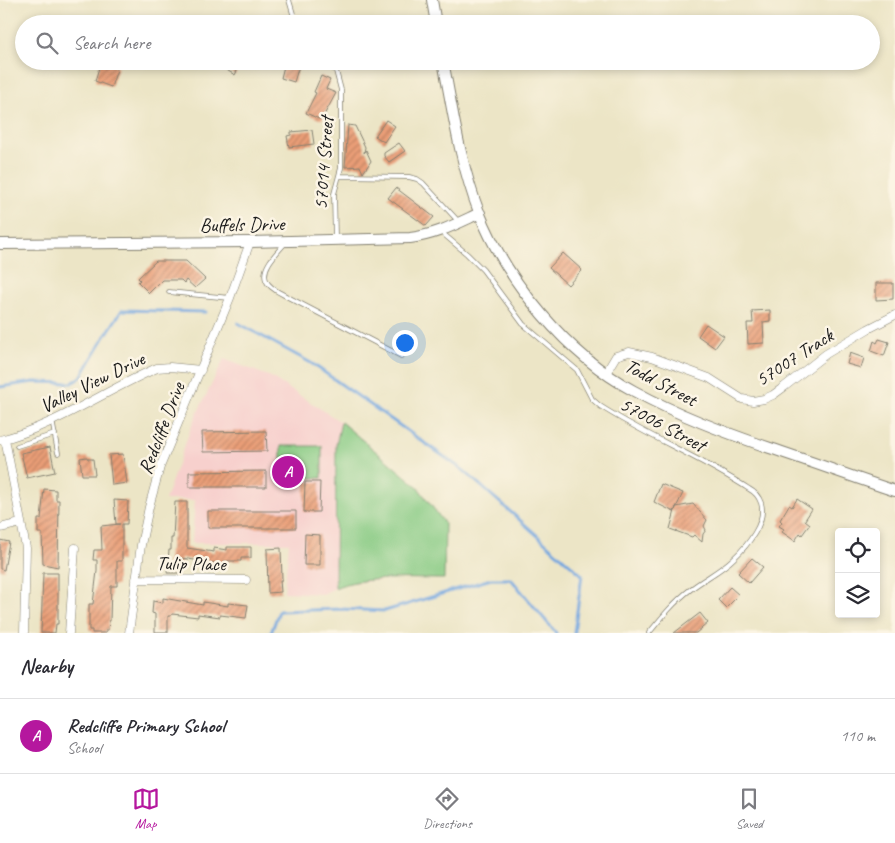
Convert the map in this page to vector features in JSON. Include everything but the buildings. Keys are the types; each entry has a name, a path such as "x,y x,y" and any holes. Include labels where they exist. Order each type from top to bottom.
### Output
{"street":[{"path":"432,0 434,15"},
{"name":"Todd Street","path":"445,70 459,145 467,177 480,213 500,253 535,305 561,335 583,356 633,391 709,426 895,491"},
{"name":"Buffels Drive","path":"0,244 250,242 410,238 441,232 480,213"},
{"name":"Redcliffe Drive","path":"129,633 136,579 149,507 160,467 230,298 250,242"},
{"name":"57007 Track","path":"608,374 616,356 629,352 652,357 717,381 742,399 764,399 784,388 826,354 868,329 895,316"},
{"name":"Valley View Drive","path":"3,440 52,420 157,368 170,366 201,370"},
{"path":"3,440 25,541 27,560 24,633"},
{"path":"0,528 21,523"},
{"path":"69,633 75,548"},
{"name":"Tulip Place","path":"136,579 246,580"}],"lane":[{"path":"289,0 293,15"},
{"name":"57014 Street","path":"335,70 341,90 340,176 334,194 336,240"},
{"path":"340,176 409,177 417,179 460,222"},
{"name":"57006 Street","path":"441,232 475,261 524,324 577,370 592,399 600,406 750,489 758,496 762,503 761,519 742,550 722,568 681,597 649,633"},
{"path":"287,241 268,265 265,273 269,286 401,356"},
{"path":"169,292 230,298"},
{"path":"52,420 58,454"},
{"path":"18,446 55,434"}],"shaded area":[{"path":"224,359 271,377 341,422 417,486 445,524 444,579 392,579 343,584 323,594 284,592 289,543 192,543 195,500 165,500 193,422"}],"green space":[{"path":"341,422 417,486 445,524 444,579 372,580 345,584 335,588 336,445"},
{"path":"281,446 322,446 322,478 281,478"}],"waterway":[{"path":"0,387 34,382 72,383 81,377 122,310 206,312"},
{"path":"238,323 311,363 463,470 582,575 574,633"},
{"path":"271,633 279,611 341,609 385,611 491,579 511,579 556,633"}],"place":[{"name":"Redcliffe Primary School","path":"288,472"}]}
